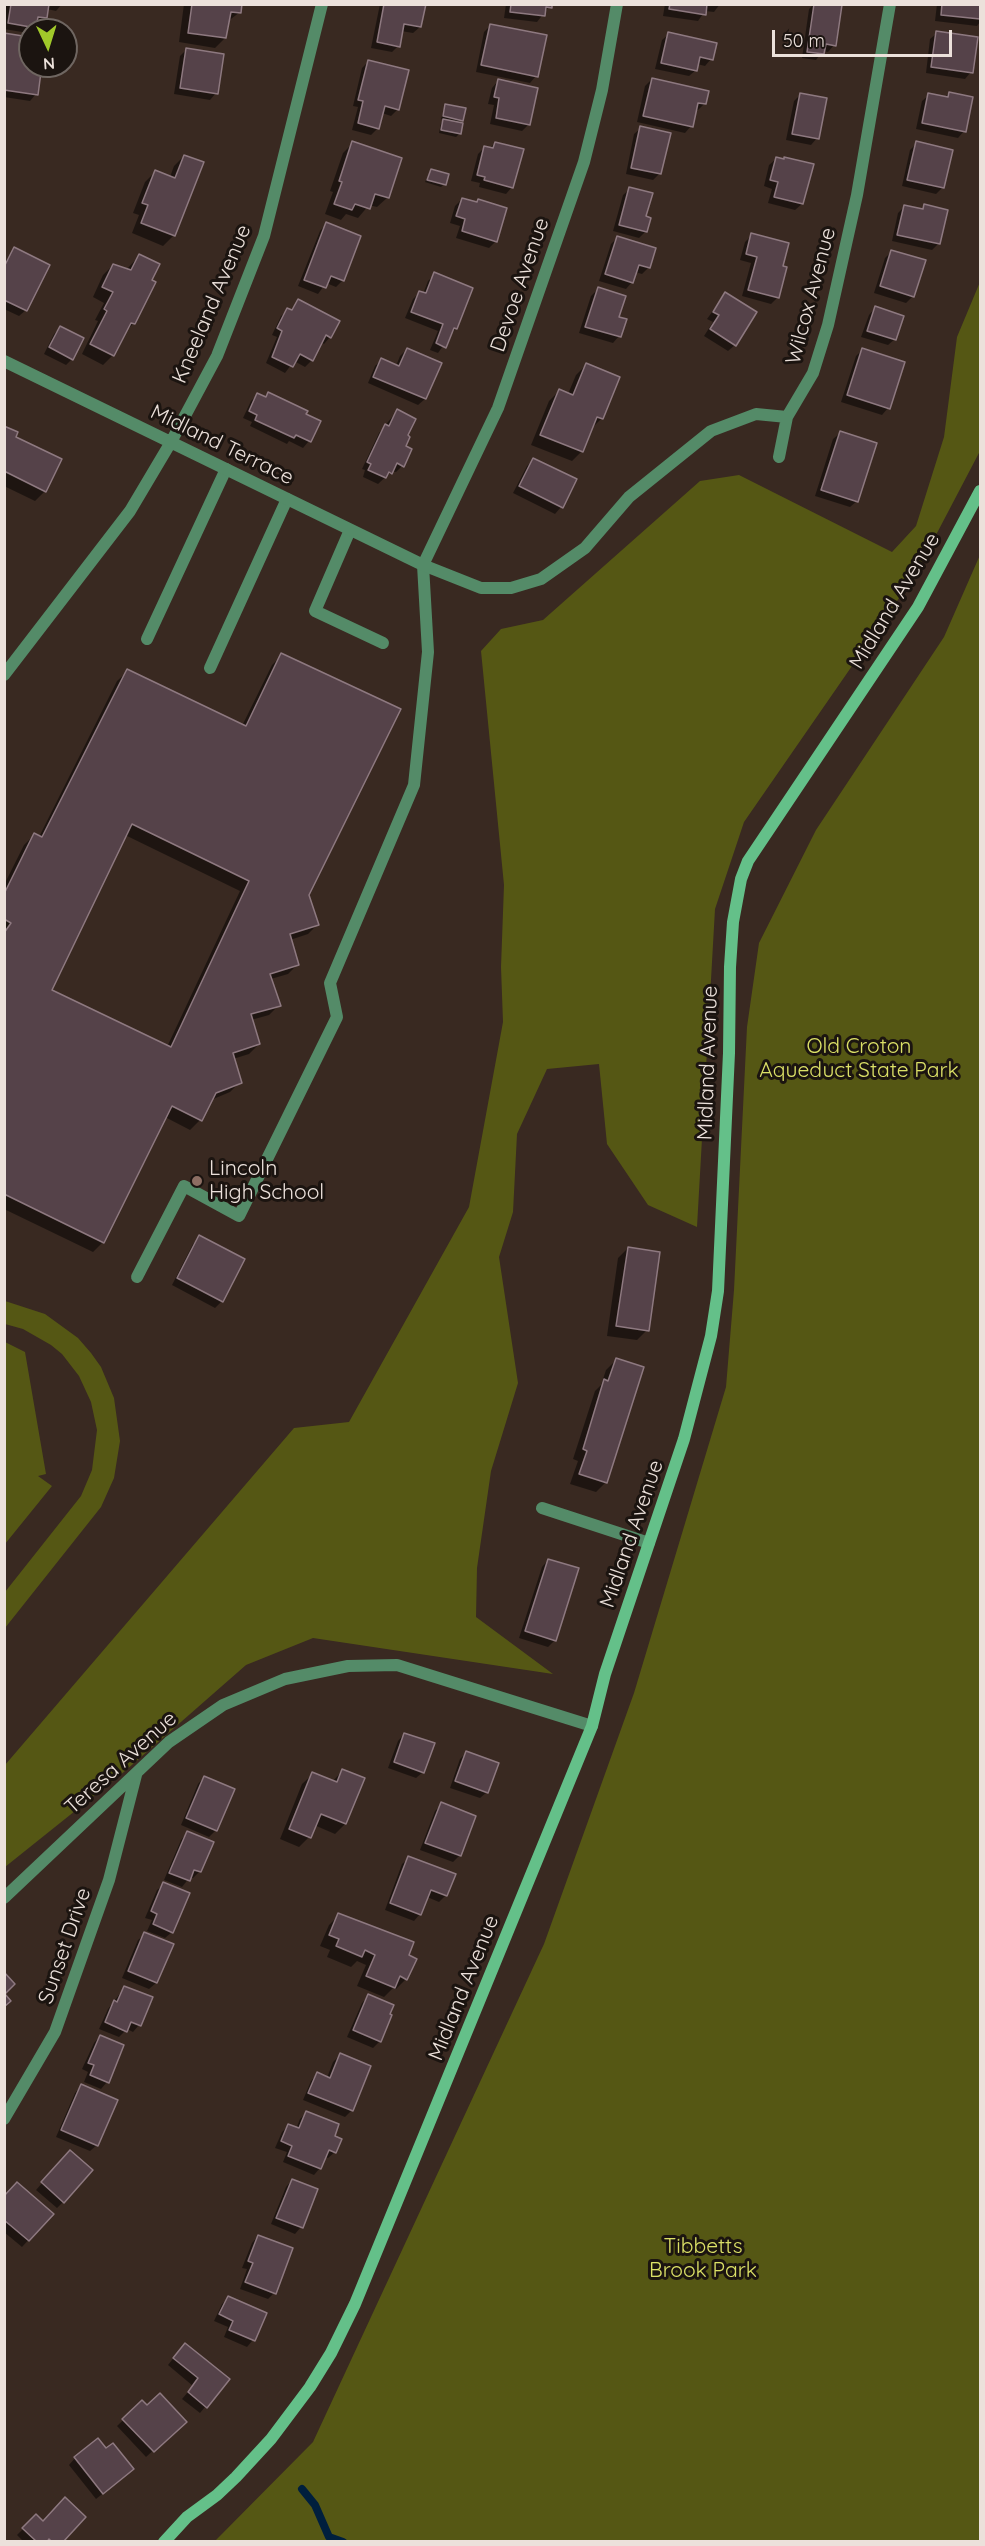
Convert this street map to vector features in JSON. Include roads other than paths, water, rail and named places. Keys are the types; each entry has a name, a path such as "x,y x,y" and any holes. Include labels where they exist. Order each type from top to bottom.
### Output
{"street":[{"name":"Kneeland Avenue","path":"4,675 130,511 171,442 217,356 264,236 322,4"},
{"name":"Devoe Avenue","path":"423,565 498,408 584,162 602,90 617,4"},
{"name":"Wilcox Avenue","path":"779,457 787,417 813,373 828,325 857,195 890,4"},
{"name":"Midland Terrace","path":"4,361 423,565"},
{"path":"137,1277 184,1186 239,1215 337,1017 330,982 414,785 428,652 423,565 481,588 511,588 541,579 585,548 629,497 711,431 756,414 787,417"},
{"path":"147,639 226,469"},
{"name":"Midland Avenue","path":"164,2541 187,2517 229,2483 271,2439 310,2387 331,2353 355,2304 592,1726 605,1674 684,1439 711,1336 716,1302 729,1053 733,921 741,879 748,861 918,607 981,491"},
{"path":"210,668 288,499"},
{"path":"350,530 315,610 383,643"},
{"path":"542,1508 649,1543"},
{"name":"Teresa Avenue","path":"4,1898 169,1742 223,1705 285,1679 348,1666 397,1665 592,1726"},
{"name":"Sunset Drive","path":"4,2120 55,2032 109,1880 136,1774"}],"waterway":[{"path":"302,2489 315,2505 329,2537 343,2542"}],"place":[{"name":"Lincoln High School","path":"197,1181"}],"park label":[{"name":"Old Croton Aqueduct State Park","path":"859,1059"},
{"name":"Tibbetts Brook Park","path":"703,2259"}]}
